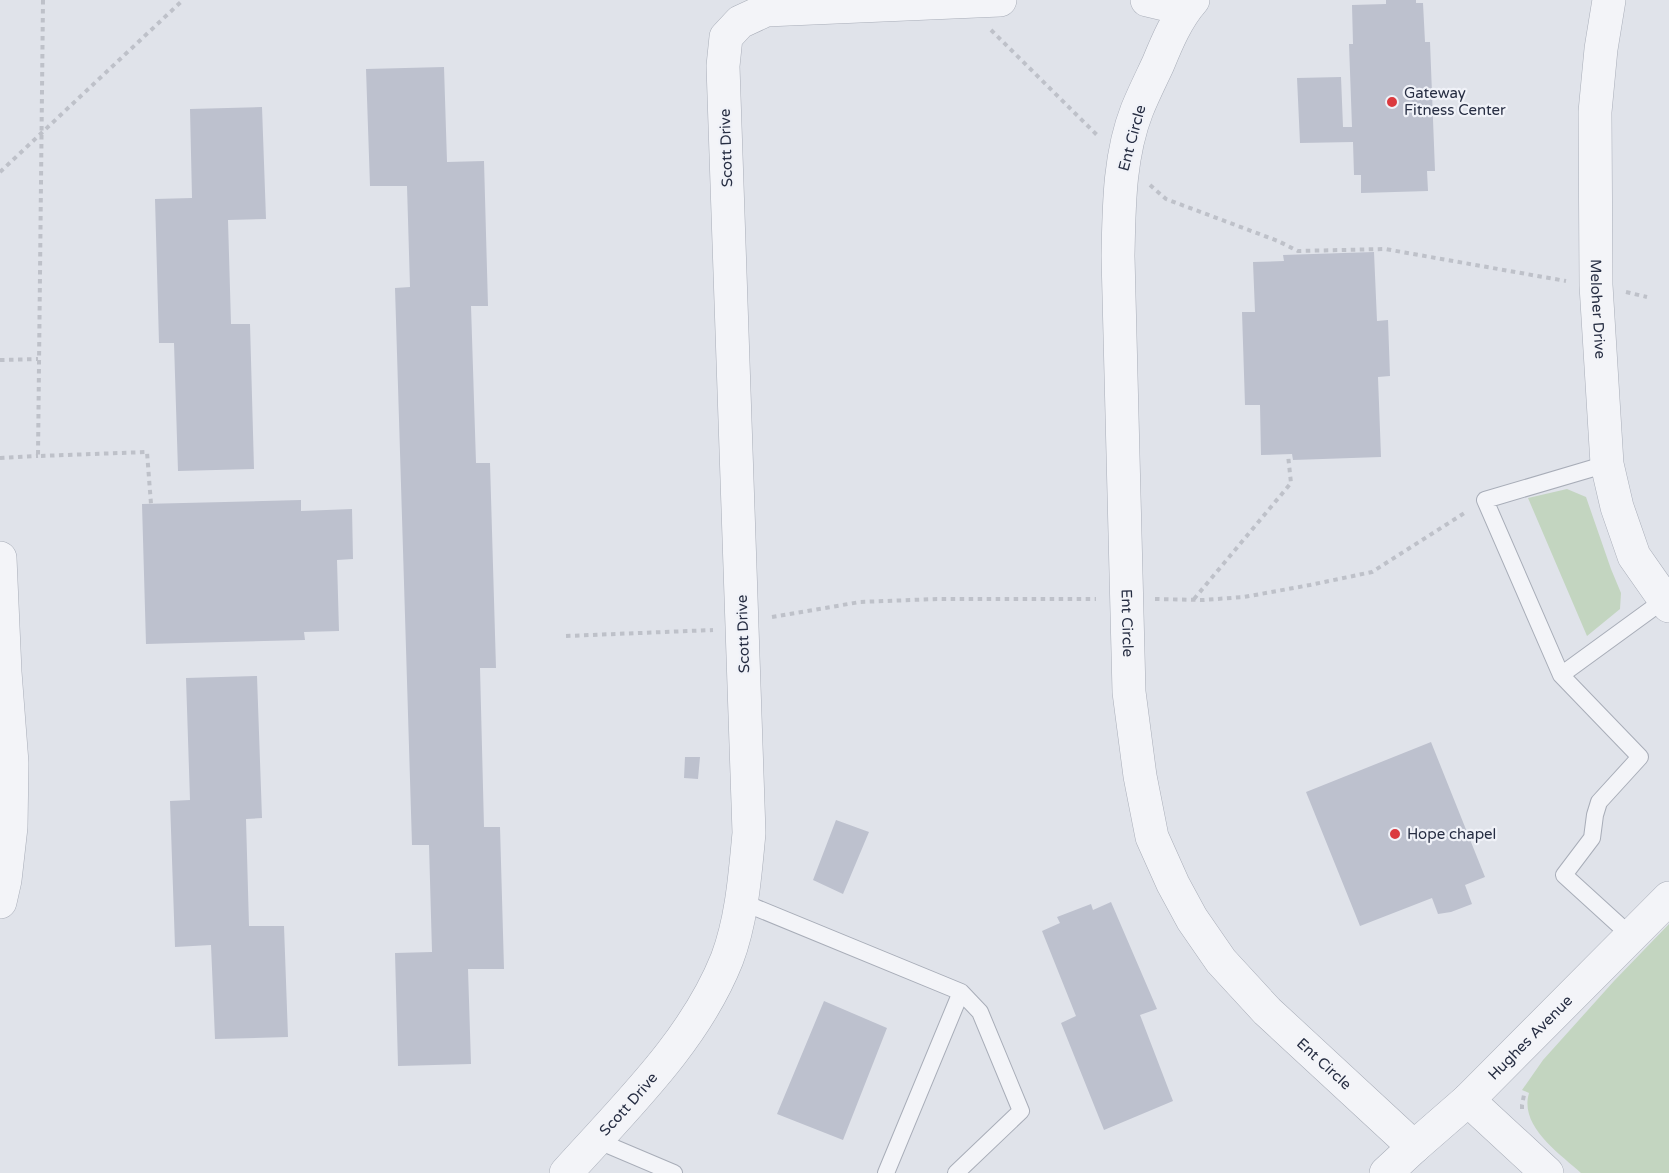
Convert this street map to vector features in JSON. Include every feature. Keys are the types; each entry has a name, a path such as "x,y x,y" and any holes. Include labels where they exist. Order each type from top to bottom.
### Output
{"street":[{"path":"962,2 1000,0"},
{"name":"Ent Circle","path":"1147,0 1189,4 1167,42 1136,112 1123,161 1119,199 1118,256 1129,692 1140,776 1152,837 1192,920 1221,961 1267,1011 1414,1147"},
{"name":"Meloher Drive","path":"1609,0 1595,111 1596,285 1607,464 1617,507 1634,556 1666,603"},
{"name":"Scott Drive","path":"566,1173 668,1058 691,1026 712,993 728,957 742,902 749,833 723,66 726,37 740,22 766,10 962,2"},
{"path":"0,558 12,763 10,827 5,880 0,902"},
{"name":"Hughes Avenue","path":"1386,1173 1468,1100 1669,898"},
{"path":"1468,1100 1546,1173"}],"lane":[{"path":"1607,464 1485,500 1561,675 1640,757 1599,802 1594,815 1592,838 1564,875 1631,936"},
{"path":"1561,675 1666,603"},
{"path":"742,902 961,992 980,1012 1021,1111 957,1173"},
{"path":"886,1173 961,992"},
{"path":"596,1140 674,1173"}],"path":[{"path":"38,456 43,0"},
{"path":"0,172 183,0"},
{"path":"962,2 1123,161 1166,199 1298,250 1384,249 1596,285 1647,297"},
{"path":"0,360 38,360"},
{"path":"0,458 147,452 151,504"},
{"path":"1194,600 1291,483 1288,455"},
{"path":"566,636 723,630 743,622 860,602 937,599 1194,600 1244,597 1372,572 1485,500"}],"green space":[{"path":"1567,489 1586,497 1621,593 1620,609 1587,636 1528,498"},
{"path":"1669,924 1669,1173 1581,1173 1552,1148 1535,1128 1527,1105 1529,1093 1522,1090 1543,1060"}],"building":[{"name":"Gateway Fitness Center","path":"1386,0 1416,0 1416,3 1423,3 1425,42 1430,42 1435,171 1427,171 1428,191 1361,193 1361,175 1354,175 1353,142 1300,143 1297,78 1341,77 1343,127 1352,127 1349,44 1353,44 1352,5 1386,4"},
{"path":"444,67 447,162 484,161 488,306 471,306 476,463 490,463 496,668 480,668 484,827 500,827 504,969 468,969 471,1064 398,1066 395,953 432,952 429,845 412,845 395,288 410,287 407,186 370,186 366,69"},
{"path":"262,107 266,219 228,220 231,324 250,324 254,469 178,471 174,343 159,343 155,199 192,198 190,109"},
{"path":"1374,252 1377,321 1388,320 1390,376 1378,377 1381,457 1293,460 1292,454 1261,455 1260,405 1245,405 1242,312 1255,312 1253,262 1284,261 1283,255"},
{"path":"301,500 301,511 352,509 353,559 337,560 339,631 304,632 305,640 146,644 142,504"},
{"path":"257,676 262,818 246,819 249,926 284,926 288,1037 215,1039 211,945 175,947 170,801 190,800 186,678"},
{"name":"Hope chapel","path":"1431,742 1485,877 1465,885 1472,904 1438,914 1432,898 1360,926 1306,792"},
{"path":"685,757 700,757 698,779 684,778"},
{"path":"836,820 869,832 843,894 813,880"},
{"path":"1111,902 1157,1009 1140,1015 1173,1101 1104,1130 1061,1023 1076,1016 1042,931 1060,923 1057,917 1091,904 1093,910"},
{"path":"824,1001 887,1028 843,1140 777,1114"}],"place":[{"name":"Gateway Fitness Center","path":"1392,102"},
{"name":"Hope chapel","path":"1395,834"}]}
